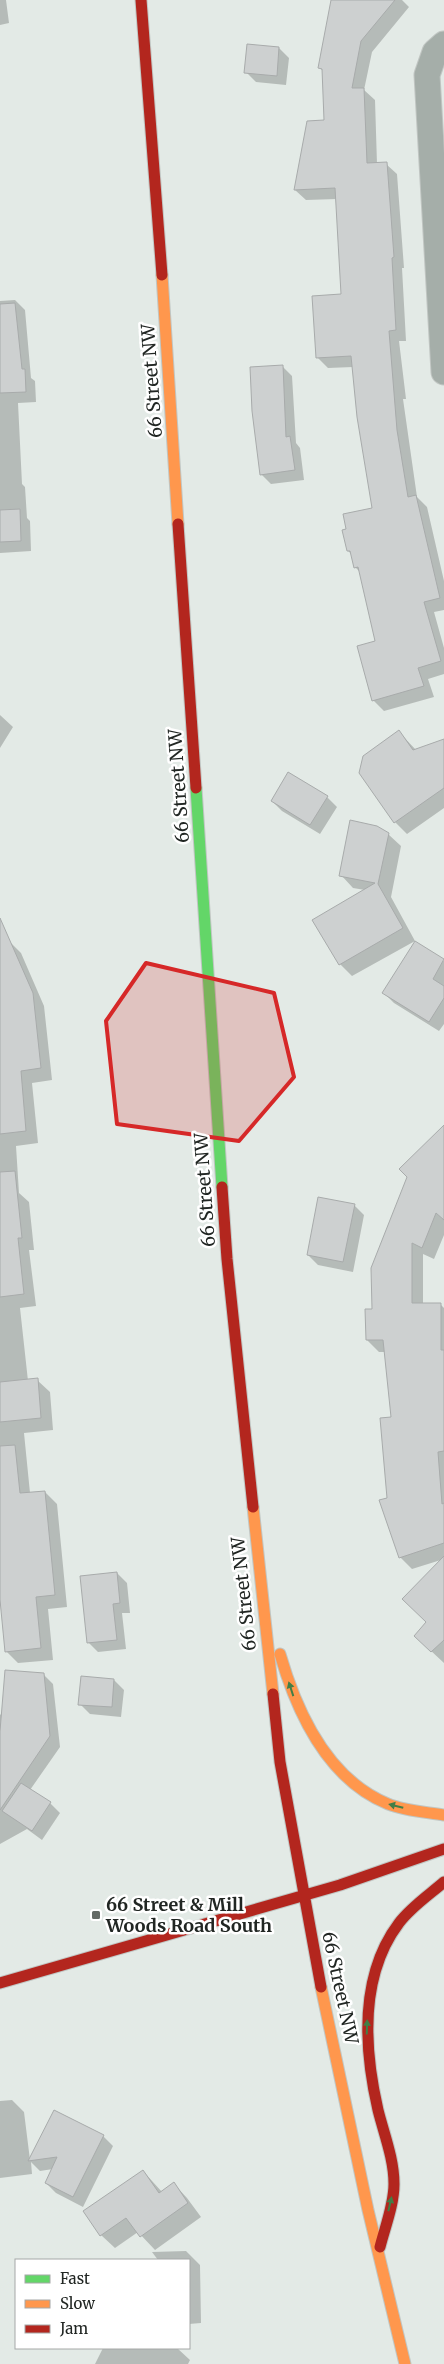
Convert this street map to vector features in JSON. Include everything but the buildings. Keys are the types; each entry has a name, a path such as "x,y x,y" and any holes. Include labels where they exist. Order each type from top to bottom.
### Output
{"main road":[{"name":"66 Street NW","path":"141,0 163,290 227,1259 280,1762 311,1937 366,2201 405,2364"},
{"path":"259,1570 282,1663 302,1717 316,1741 349,1778 367,1793 387,1804 444,1815"},
{"path":"0,1983 304,1896 444,1849"},
{"path":"379,2251 394,2185 370,2065 366,2033 370,1997 386,1946 395,1928 417,1904 444,1882"}],"street":[{"path":"439,48 427,75 444,372"}],"highlighted area":[{"path":"146,963 274,993 294,1077 239,1141 117,1124 106,1021"}],"traffic: fast":[{"path":"196,788 222,1187"}],"traffic: slow":[{"path":"162,275 178,524"},
{"path":"253,1507 273,1694"},
{"path":"280,1654 295,1699 306,1721 318,1742 348,1778 367,1793 388,1804 408,1810 444,1815"},
{"path":"321,1987 368,2210 405,2364"}],"traffic: jam":[{"path":"141,0 162,275"},
{"path":"178,524 196,788"},
{"path":"222,1187 227,1259 253,1507"},
{"path":"273,1694 280,1762 321,1987"},
{"path":"0,1983 340,1885 444,1849"},
{"path":"380,2247 391,2208 394,2192 394,2175 373,2087 368,2038 371,1989 377,1966 386,1944 399,1923 415,1906 444,1882"}],"place":[{"name":"66 Street & Mill Woods Road South","path":"96,1915"}]}
